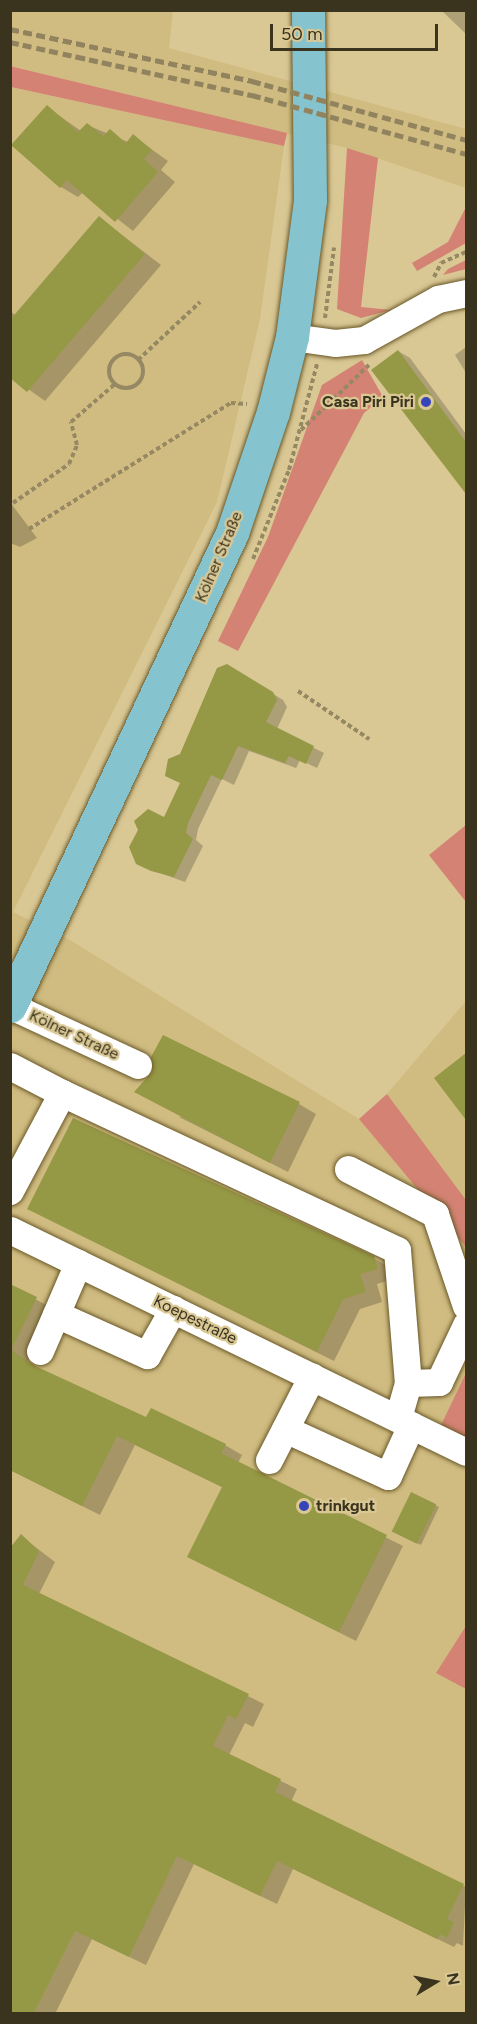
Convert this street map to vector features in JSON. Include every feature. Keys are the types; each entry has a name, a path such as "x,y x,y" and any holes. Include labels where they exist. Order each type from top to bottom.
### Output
{"main road":[{"name":"Kölner Straße","path":"11,1006 232,534 256,406 292,337 310,200 312,77 308,10"}],"street":[{"path":"292,337 335,343 364,340 438,298 466,293"},
{"name":"Kölner Straße","path":"11,1006 138,1065"},
{"path":"10,1066 62,1093 397,1250 408,1383 404,1422 388,1476 285,1429"},
{"path":"10,1191 62,1093"},
{"path":"348,1169 435,1214 466,1306"},
{"name":"Koepestraße","path":"10,1230 466,1452"},
{"path":"40,1351 78,1263"},
{"path":"56,1314 147,1355 173,1309"},
{"path":"408,1383 439,1382 466,1324"},
{"path":"269,1460 312,1377"}],"path":[{"path":"138,360 200,302"},
{"path":"130,354 138,360 143,370 139,383 126,389 115,384 108,369 116,357 130,354"},
{"path":"301,430 373,362"},
{"path":"13,503 69,464 77,445 71,422 115,384"},
{"path":"29,530 231,403 256,406 304,420"},
{"path":"298,691 369,739"}],"shaded area":[{"path":"10,11 173,11 169,48 466,129 466,188 347,148 11,66"},
{"path":"10,66 287,133 284,146 11,87"},
{"path":"10,87 284,146 260,319 217,502 13,912 70,940 359,1119 466,1247 466,1373 430,1448 466,1466 466,2013 11,2013"},
{"path":"347,148 378,158 361,307 391,310 361,318 337,309"},
{"path":"466,207 466,243 417,271 412,263 448,242"},
{"path":"466,260 466,269 443,275 448,269"},
{"path":"362,360 383,397 364,413 238,651 218,641 268,537 322,385"},
{"path":"466,825 466,902 429,855"},
{"path":"466,1001 466,1200 387,1094"},
{"path":"387,1094 466,1200 466,1247 359,1119"},
{"path":"466,1373 466,1437 441,1425"},
{"path":"466,1626 466,1689 436,1673"}],"building":[{"path":"47,105 78,132 87,123 103,136 110,129 126,143 133,134 152,150 144,159 158,172 115,222 67,180 60,188 11,145"},
{"path":"99,216 145,254 27,392 10,378 10,320"},
{"path":"398,350 466,442 466,494 371,370"},
{"path":"227,664 273,692 277,700 266,722 314,746 306,764 289,756 285,763 238,746 222,780 211,775 188,823 186,833 193,839 174,877 151,871 136,864 129,847 138,830 134,821 148,809 164,817 180,783 165,776 168,759 180,754 217,668"},
{"path":"163,1035 300,1102 270,1163 134,1092 152,1072 151,1057"},
{"path":"466,1053 466,1120 434,1078"},
{"path":"73,1118 374,1256 378,1269 360,1274 366,1292 343,1299 317,1352 27,1209"},
{"path":"10,1284 37,1297 11,1350 33,1365 146,1417 151,1408 226,1444 221,1453 387,1535 339,1632 187,1557 222,1487 117,1436 82,1506 10,1470"},
{"path":"411,1492 436,1504 417,1544 392,1532"},
{"path":"21,1534 39,1551 23,1585 249,1694 236,1719 228,1715 213,1746 281,1779 275,1792 464,1884 447,1919 454,1922 447,1938 440,1934 437,1939 277,1861 260,1896 177,1856 129,1957 75,1931 34,2013 10,2013 10,1548"}],"railway":[{"path":"10,29 252,81 466,140"},
{"path":"10,42 252,95 466,154"}],"place":[{"name":"Casa Piri Piri","path":"426,402"},
{"name":"trinkgut","path":"304,1506"}]}
